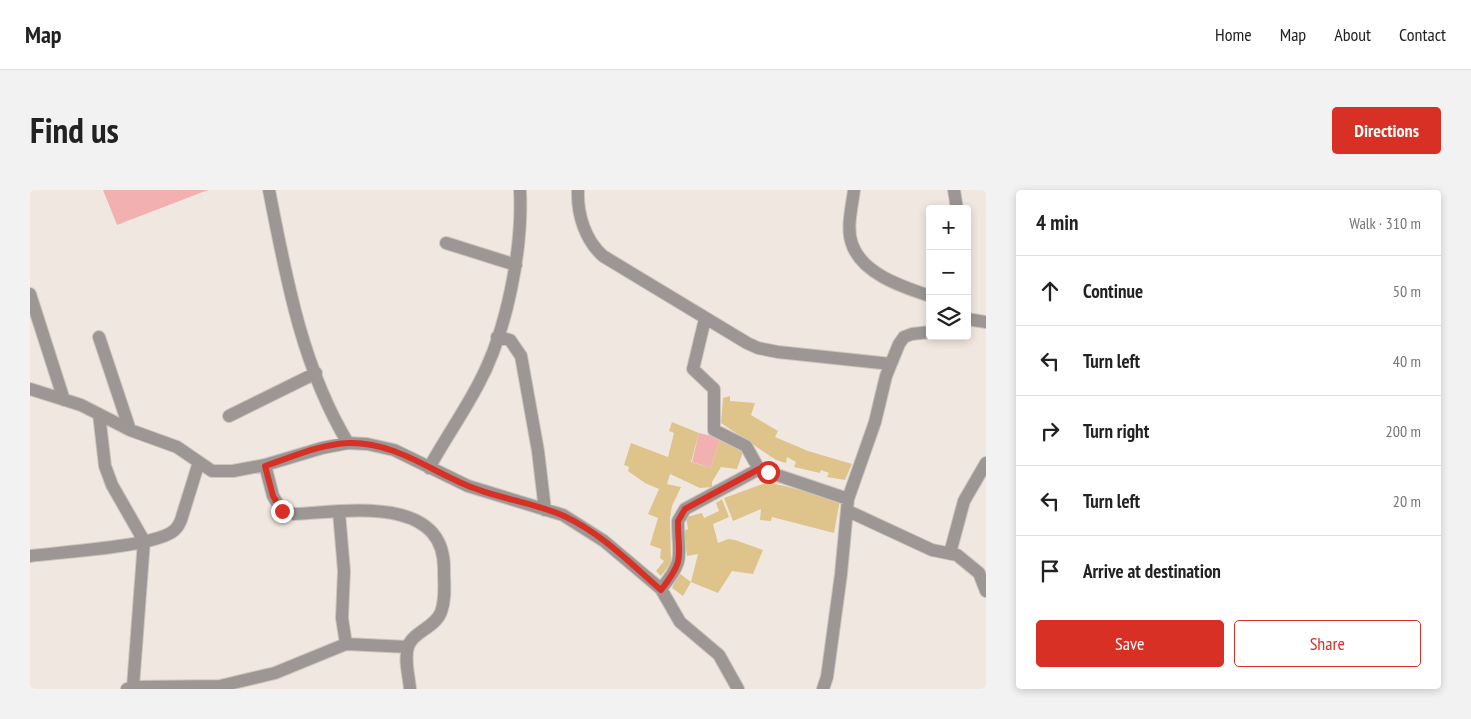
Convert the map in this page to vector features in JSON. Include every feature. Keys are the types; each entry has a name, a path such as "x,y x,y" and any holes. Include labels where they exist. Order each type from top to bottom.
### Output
{"street":[{"path":"269,190 282,265 294,312 331,415 348,443"},
{"path":"429,468 480,382 497,336 516,265 520,223 520,190"},
{"path":"578,190 580,216 593,247 603,256 705,319 758,348 891,364"},
{"path":"854,190 850,228 852,244 859,256 873,269 901,286 927,295"},
{"path":"954,190 956,205"},
{"path":"446,244 516,265"},
{"path":"30,294 64,400"},
{"path":"705,319 693,369 714,390 714,430 746,446 759,469 848,505 932,550 957,555 979,573 986,592"},
{"path":"971,320 986,322"},
{"path":"824,689 828,677 848,505 886,376 899,344 904,337 926,333"},
{"path":"497,336 510,340 521,356 538,451 545,510"},
{"path":"99,337 130,430"},
{"path":"229,416 316,373"},
{"path":"30,389 64,400 99,414 130,430 177,447 212,471 233,472 265,466 322,448 348,443 394,450 468,486 545,510 578,523 604,541 661,590 680,622 718,655 738,689"},
{"path":"99,414 102,453 112,485 144,541 130,688 220,686 275,673 346,644 408,646"},
{"path":"30,556 144,541 171,533 177,528 199,462"},
{"path":"950,553 964,501 986,463"},
{"path":"265,466 273,496 282,511 294,514 377,510 406,516 415,519 435,536 443,548 445,560 444,601 440,614 434,623 412,640 408,646 410,689"},
{"path":"661,590 676,570 679,562 678,521 680,514 685,509 759,469"},
{"path":"339,512 344,571 342,618 346,644"}],"shaded area":[{"path":"103,190 208,190 117,225"},
{"path":"699,433 720,438 711,468 692,462"}],"building":[{"path":"730,396 730,401 755,403 751,415 778,431 775,437 808,451 852,464 845,480 827,477 829,473 821,470 820,473 794,467 796,462 787,457 786,463 776,460 721,423 723,398"},
{"path":"672,422 699,433 691,462 711,468 720,438 743,452 737,469 721,467 712,482 712,487 700,488 670,474 667,484 681,487 672,506 670,518 671,563 661,576 656,571 664,561 660,558 661,549 650,545 658,518 648,514 659,489 645,483 628,471 629,467 624,465 631,443 668,457 674,433 669,431"},
{"path":"768,482 840,500 834,533 772,517 771,521 760,520 761,509 733,521 724,498"},
{"path":"722,499 729,517 713,524 718,543 728,539 735,540 763,550 753,574 732,571 718,593 691,582 698,554 687,556 684,531 688,529 686,517 702,513 704,518 719,511 716,503"},
{"path":"679,573 691,582 683,596 672,588"}],"route":[{"path":"282,511 277,506 273,496 265,466 322,448 348,443 367,444 394,450 468,486 563,515 604,541 661,590 676,570 679,562 678,521 680,514 685,509 759,469 768,472"}]}
